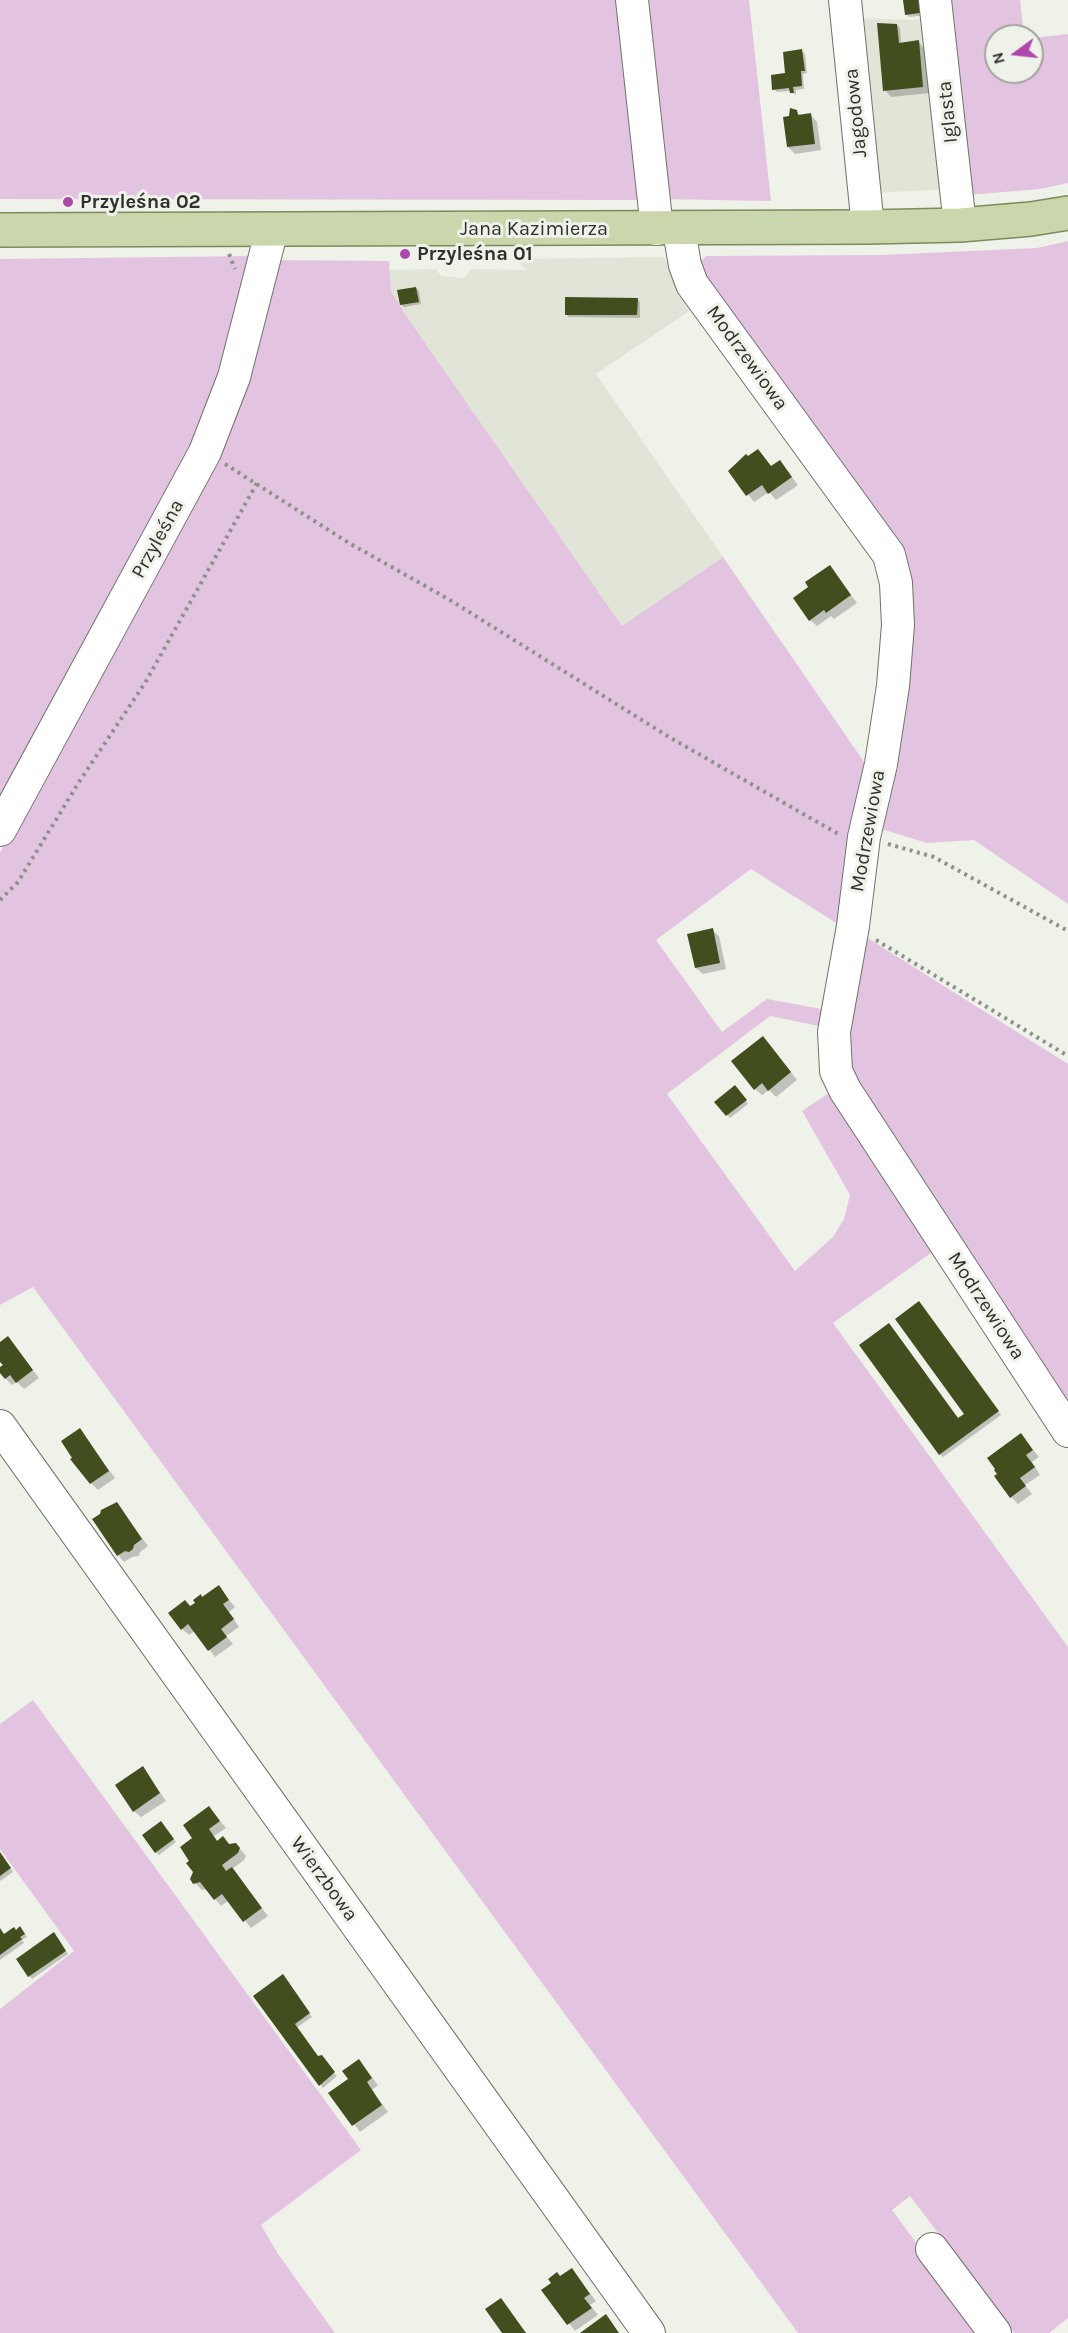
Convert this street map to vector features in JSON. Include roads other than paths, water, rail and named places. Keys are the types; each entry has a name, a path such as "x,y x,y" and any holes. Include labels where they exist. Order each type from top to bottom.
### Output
{"main road":[{"name":"Jana Kazimierza","path":"0,230 868,227 960,225 1031,219 1068,213"}],"street":[{"name":"Modrzewiowa","path":"632,0 669,229 681,242 685,265 692,284 890,555 896,583 897,625 893,686 880,764 864,837 853,926 834,1032 836,1071 852,1100 1068,1431"},
{"name":"Jagodowa","path":"845,0 868,227"},
{"name":"Iglasta","path":"935,0 960,225"},
{"name":"Przyleśna","path":"0,830 206,452 234,377 272,229"},
{"name":"Wierzbowa","path":"0,1426 649,2333"},
{"path":"932,2249 995,2333"}],"place":[{"name":"Przyleśna 02","path":"68,202"},
{"name":"Przyleśna 01","path":"405,254"}]}
